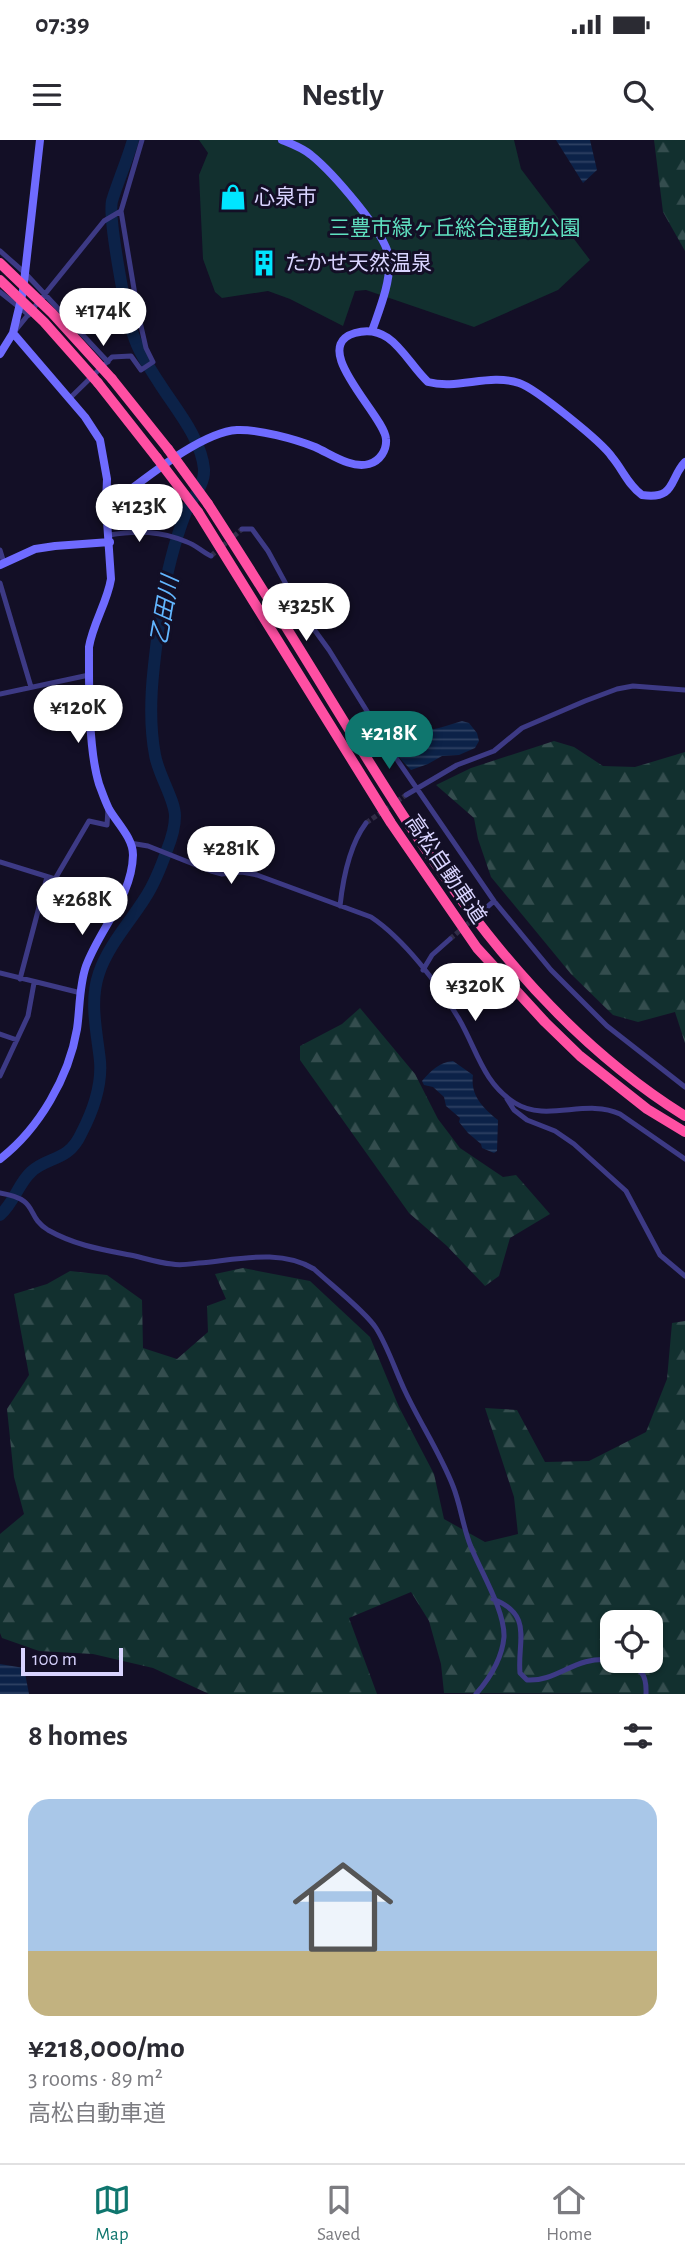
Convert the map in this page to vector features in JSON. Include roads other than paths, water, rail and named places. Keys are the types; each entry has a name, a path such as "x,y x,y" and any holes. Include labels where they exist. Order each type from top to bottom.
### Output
{"highway":[{"name":"高松自動車道","path":"0,264 52,313 112,379 208,503 401,814 453,889 526,980 556,1013 622,1073 685,1116"},
{"name":"高松自動車道","path":"0,280 44,322 99,383 198,512 391,823 477,948 580,1056 647,1109 685,1132"}],"street":[{"path":"13,333 25,273 40,140"},
{"path":"69,398 112,357 131,356 141,370 153,362 146,348 138,313 121,211 142,140"},
{"path":"282,140 309,152 329,170 359,205 389,253 389,272 372,331"},
{"path":"0,354 13,333 104,221 121,211"},
{"path":"0,251 25,273 108,362"},
{"path":"0,292 29,315"},
{"path":"106,508 200,441 236,430 251,431 311,446 347,462 368,464 376,461 385,447 386,438 382,427 348,376 339,354 340,345 351,334 372,331 397,345 428,382 448,386 508,380 526,386 605,447 628,481 642,495 659,495 667,490 685,462"},
{"path":"0,1159 30,1129 61,1079 76,1032 85,968 97,939 124,895 132,869 133,852 130,842 108,807 98,781 93,748 89,647 111,579 106,508 107,479 100,440 69,398 13,333"},
{"path":"242,529 252,529 268,551 300,610 329,650 397,761 419,789 494,901 551,970 590,1010 685,1087"},
{"path":"0,550 2,564 35,550 110,538 135,530 190,543 211,556"},
{"path":"0,583 31,687"},
{"path":"0,694 89,675"},
{"path":"406,794 457,765 494,751 522,728 617,689 633,686 685,690"},
{"path":"55,879 89,821 107,825 108,807"},
{"path":"340,906 343,882 356,840 366,823"},
{"path":"130,842 148,846 222,874 242,872 257,875 372,917 382,924 423,970 459,1020 488,1079 505,1096 514,1110 527,1120 555,1131 575,1144 626,1191 660,1255 685,1276"},
{"path":"0,862 47,877 124,895"},
{"path":"20,979 47,877"},
{"path":"486,908 494,901"},
{"path":"423,970 432,955 450,939"},
{"path":"0,973 82,993"},
{"path":"0,1076 28,1016 34,983"},
{"path":"0,1034 17,1040"},
{"path":"505,1096 526,1109 609,1109 685,1158"},
{"path":"0,1193 16,1195 26,1201 46,1228 80,1244 107,1252 174,1265 275,1256 303,1262 374,1325 453,1484 470,1545 503,1629 502,1647 491,1674 476,1694"},
{"path":"493,1600 509,1607 518,1620 522,1643 520,1673 527,1680 537,1681 585,1661 600,1660"},
{"path":"642,1673 646,1681 646,1694"}],"water":[{"path":"556,140 590,140 597,170 583,183"},
{"path":"462,721 469,723 477,733 479,741 475,748 459,755 442,756 411,770 391,744 389,733 433,729"},
{"path":"453,1061 473,1075 476,1095 487,1111 498,1120 497,1151 494,1153 482,1148 459,1122 460,1118 446,1106 444,1097 422,1081 439,1065"},
{"path":"0,1664 24,1668 29,1694 0,1694"}],"waterway":[{"name":"乙田川","path":"0,1215 31,1172 70,1150 85,1126 99,1080 100,1061 94,1006 99,973 114,944 152,887 174,825 174,810 159,770 152,737 152,682 161,609 171,559 204,469 198,445 138,347 126,308 111,211 133,140"}],"tunnel":[{"path":"211,556 242,529"},
{"path":"366,823 406,795"},
{"path":"450,939 486,908"}],"place":[{"name":"心泉市","path":"233,197"},
{"name":"たかせ天然温泉","path":"264,263"}],"park label":[{"name":"三豊市緑ヶ丘総合運動公園","path":"455,228"}]}
